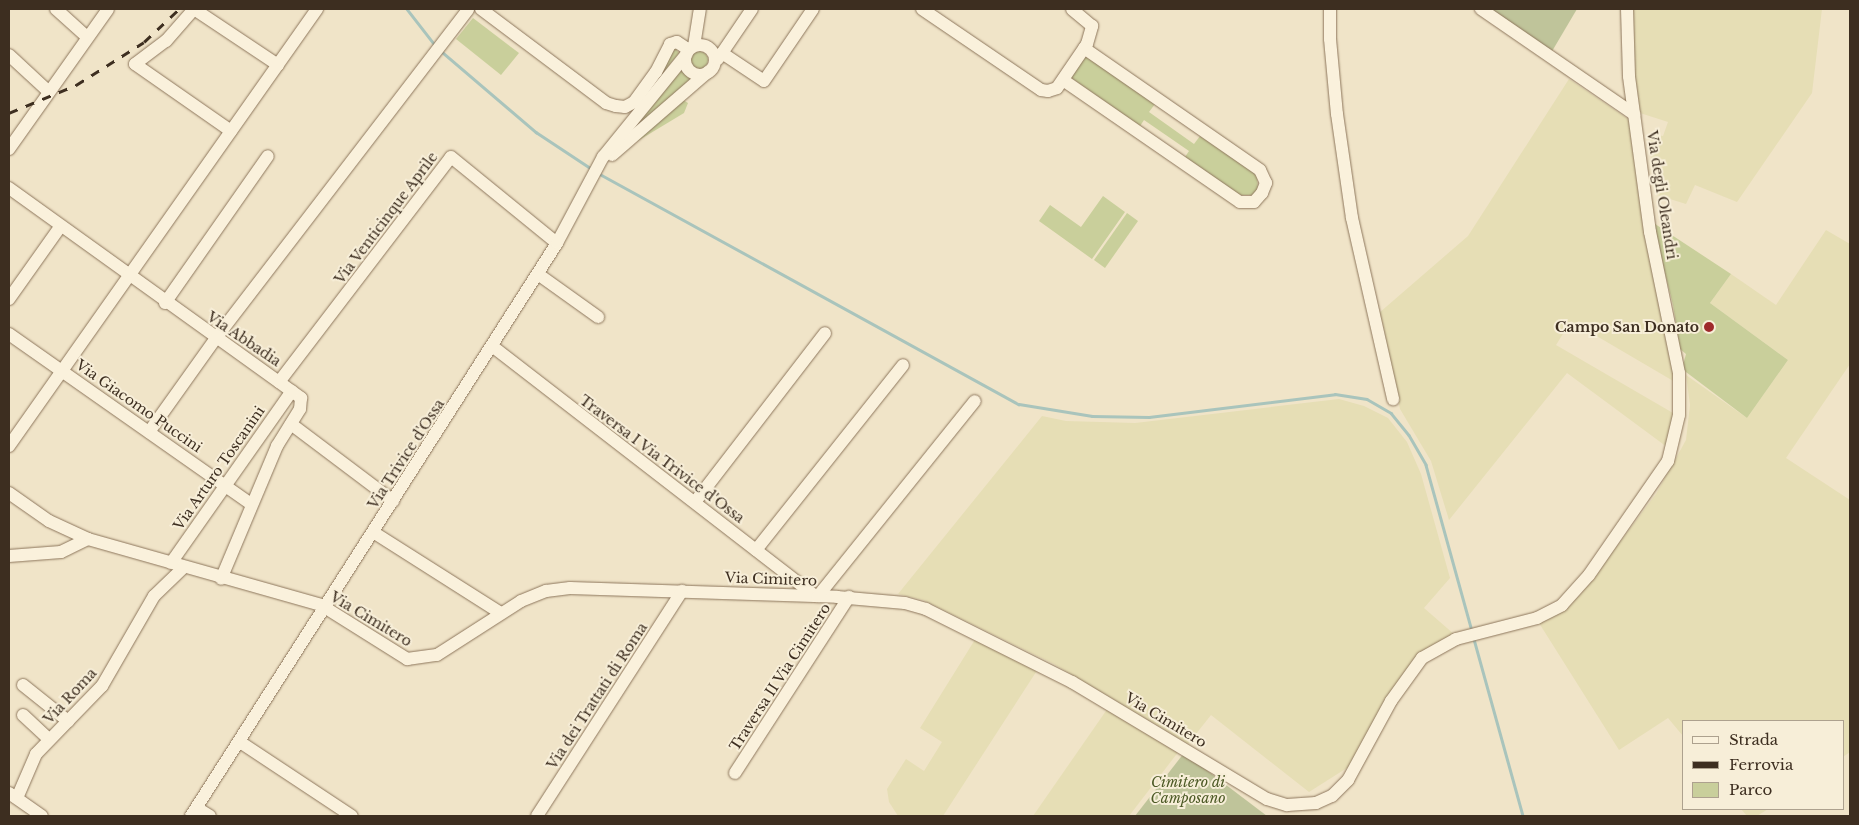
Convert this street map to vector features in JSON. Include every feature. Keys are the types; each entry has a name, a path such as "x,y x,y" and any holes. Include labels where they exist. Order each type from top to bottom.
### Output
{"street":[{"path":"56,9 87,37"},
{"path":"9,149 108,9"},
{"path":"231,131 135,64 166,41 194,9 278,64"},
{"path":"9,446 317,9"},
{"path":"149,432 216,338 468,9"},
{"path":"481,9 606,102 616,106 626,107 634,102 656,72 670,44 677,42 690,50"},
{"path":"606,158 690,50 701,45 711,50 714,61 710,69 698,74 691,72 685,62 690,50 700,9"},
{"path":"606,158 710,69 752,9"},
{"path":"722,53 764,81 813,9"},
{"path":"922,9 1041,90 1057,88 1084,48 1092,26 1072,9"},
{"path":"1330,9 1330,39 1337,114 1352,218 1393,399"},
{"path":"1481,9 1634,114"},
{"name":"Via degli Oleandri","path":"1456,639 1537,618 1569,599 1657,479 1674,444 1679,415 1679,373 1650,232 1634,114 1626,9"},
{"path":"1063,80 1240,202 1254,202 1262,193 1266,183 1260,170 1084,48"},
{"path":"9,55 45,97"},
{"path":"165,303 268,156"},
{"name":"Via Venticinque Aprile","path":"279,382 451,157 557,243"},
{"name":"Via Trivice d'Ossa","path":"194,812 326,609 538,274 606,158"},
{"name":"Via Abbadia","path":"9,188 165,303 296,394"},
{"path":"9,298 60,227"},
{"path":"538,274 598,318"},
{"path":"695,502 825,333"},
{"name":"Via Giacomo Puccini","path":"9,334 251,504"},
{"name":"Traversa I Via Trivice d'Ossa","path":"492,346 816,596"},
{"path":"756,550 903,365"},
{"path":"221,579 277,446 300,409 296,394"},
{"name":"Via Arturo Toscanini","path":"171,563 226,486 296,394"},
{"path":"816,596 975,401"},
{"path":"291,424 393,501"},
{"name":"Via Cimitero","path":"9,493 49,521 88,539 221,579 309,601 326,609 399,656 417,660 437,655 498,612 546,591 570,588 849,597 886,600 926,610 1072,682 1257,793 1287,805 1316,804 1332,796 1348,780 1391,701 1422,658 1456,639"},
{"path":"373,532 498,612"},
{"path":"9,556 61,552 88,539"},
{"name":"Via Roma","path":"13,795 31,762 49,739 112,673 154,596 183,568"},
{"name":"Via dei Trattati di Roma","path":"538,816 682,591"},
{"name":"Traversa II Via Cimitero","path":"735,773 849,597"},
{"path":"23,685 68,721"},
{"path":"23,715 49,739"},
{"path":"240,742 352,816"},
{"path":"13,795 42,816"},
{"path":"194,812 210,816"}],"shaded area":[{"path":"1631,9 1822,9 1812,93 1737,202 1695,185 1686,204 1657,195 1655,179 1659,179 1663,171 1652,166 1650,134 1663,136 1668,122 1637,112"},
{"path":"1569,79 1631,121 1675,382 1571,321 1556,345 1673,413 1667,447 1567,373 1449,520 1431,461 1400,409 1379,313 1468,236"},
{"path":"1826,230 1850,244 1850,364 1786,458 1850,500 1850,752 1844,756 1844,720 1682,720 1682,735 1668,718 1619,750 1539,623 1564,610 1580,595 1656,494 1686,440 1690,405 1686,375 1747,418 1788,360 1710,303 1731,274 1776,305"},
{"path":"1339,399 1364,406 1388,418 1407,442 1421,474 1450,578 1424,608 1455,635 1419,655 1350,766 1309,792 1211,715 1188,744 1054,664 923,600 898,594 1042,416 1066,421 1135,423"},
{"path":"976,638 1038,669 943,816 898,816 889,802 887,789 906,759 924,771 942,742 920,728"},
{"path":"1108,708 1179,751 1129,816 1033,816"},
{"path":"1742,810 1766,810 1757,816 1747,816"}],"green space":[{"path":"1489,9 1577,9 1551,53"},
{"path":"473,18 519,53 501,75 456,39"},
{"path":"675,48 679,53 638,104 661,68"},
{"path":"695,51 703,51 708,56 706,67 695,69 690,64 690,56"},
{"path":"1085,56 1155,104 1149,112 1194,144 1200,136 1257,175 1258,189 1253,195 1240,195 1185,157 1189,151 1144,120 1140,126 1070,77"},
{"path":"683,67 693,82 637,127 634,124"},
{"path":"683,100 688,103 684,113 626,148"},
{"path":"1103,196 1125,212 1092,259 1039,221 1050,205 1081,227"},
{"path":"1127,213 1138,221 1105,268 1094,260"},
{"name":"Campo San Donato","path":"1652,222 1731,274 1710,303 1788,360 1747,418 1682,369 1686,354 1680,349 1673,305"},
{"name":"Cimitero di Camposano","path":"1184,753 1267,816 1135,816"}],"waterway":[{"path":"407,9 435,45"},
{"path":"441,51 536,132 592,169"},
{"path":"598,173 1019,404 1092,416 1149,417 1335,394 1367,399 1391,413 1409,435 1426,465 1472,631"},
{"path":"1474,639 1523,816"}],"railway":[{"path":"9,113 76,85 144,42 179,9"}],"place":[{"name":"Campo San Donato","path":"1709,327"}]}
